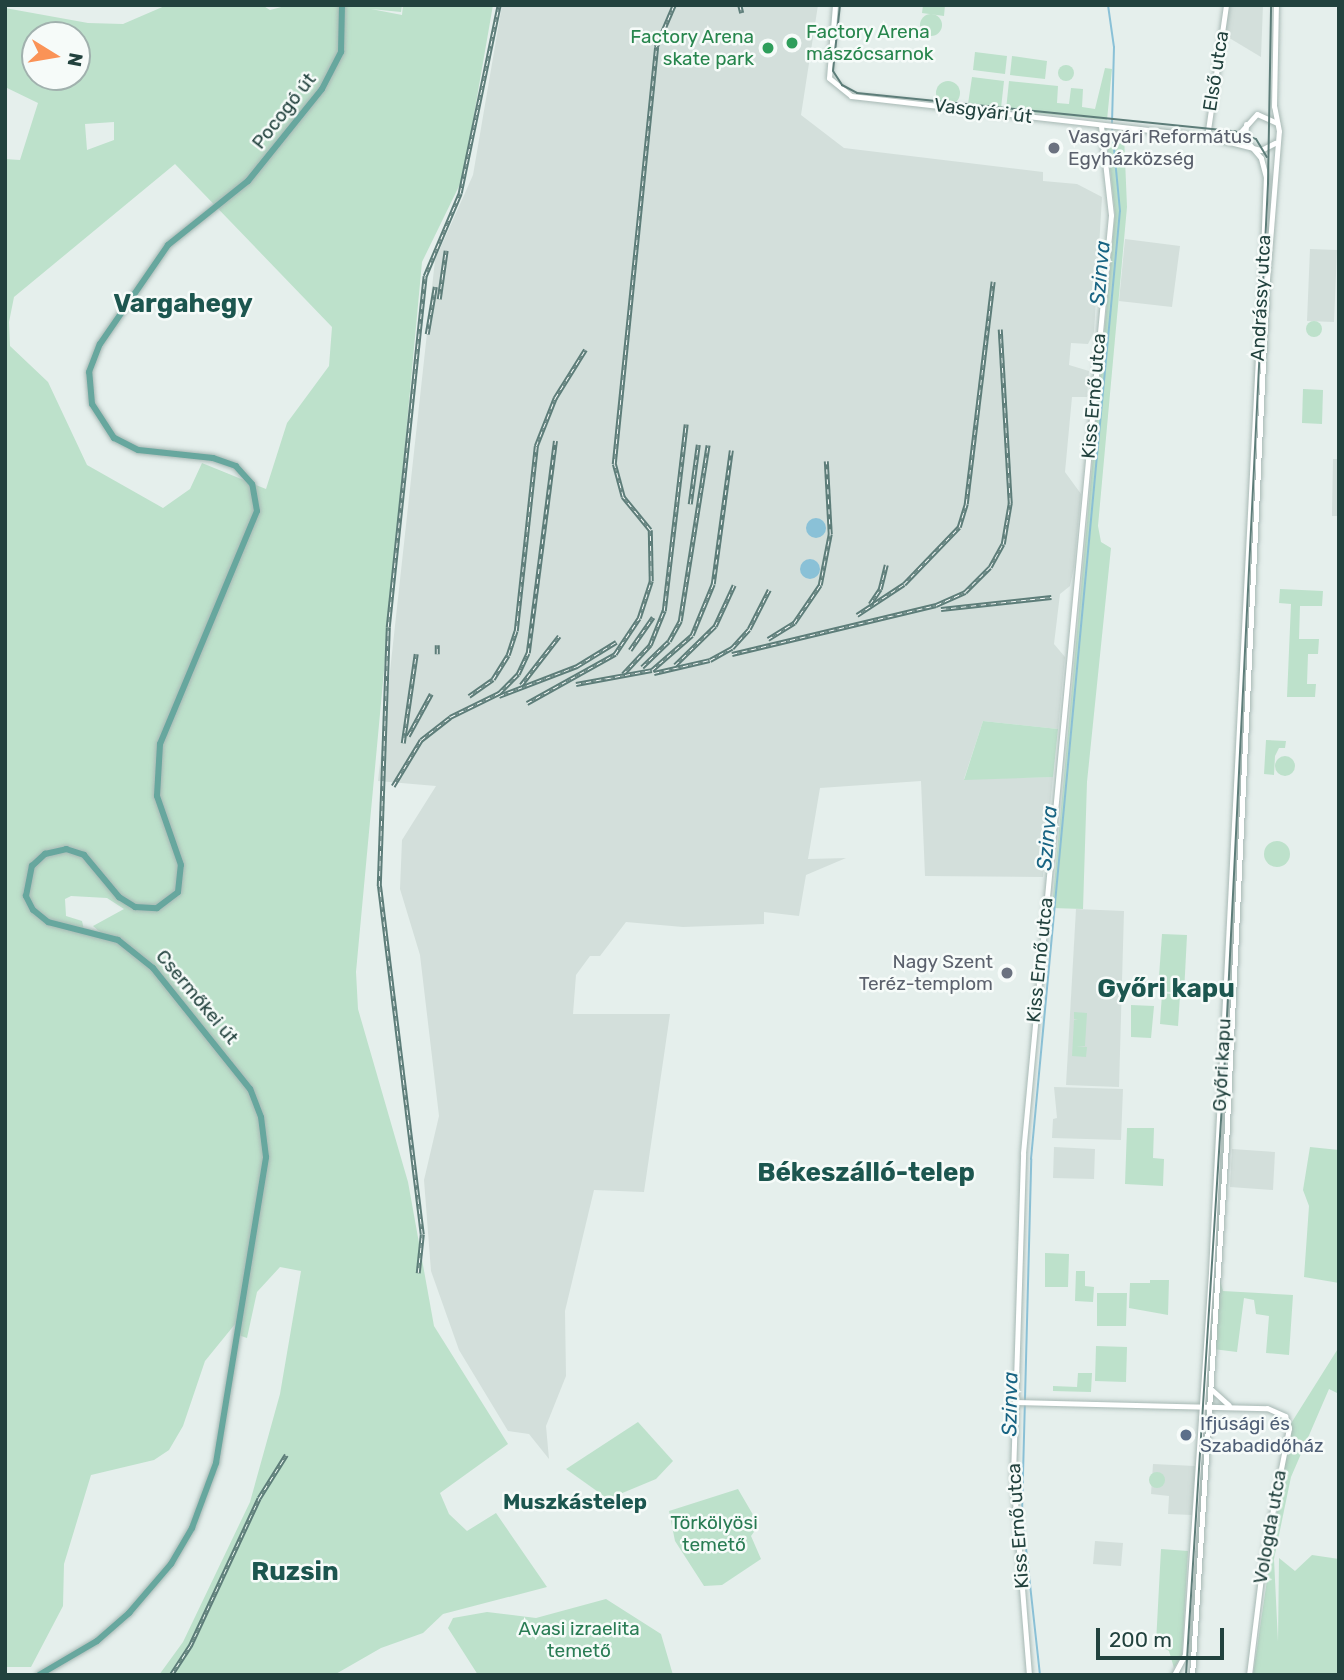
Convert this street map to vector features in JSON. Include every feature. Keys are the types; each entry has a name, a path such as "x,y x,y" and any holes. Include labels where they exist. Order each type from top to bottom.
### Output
{"main road":[{"name":"Pocogó út","path":"206,214 248,181 332,75 344,35 342,5"},
{"name":"Csermőkei út","path":"39,1675 54,1671 103,1637 139,1604 171,1564 200,1511 218,1452 266,1157 261,1117 250,1089 153,968 118,940 48,922 33,911 26,891 36,861 66,849 84,856 119,897 135,907 164,905 181,886 181,865 157,796 158,755 180,692 242,555 254,522 257,500 245,474 225,461 149,452 119,442 97,416 89,381 100,344 146,276 168,245 206,214"}],"street":[{"name":"Vasgyári út","path":"835,5 829,78 851,96 1216,138 1250,146"},
{"name":"Első utca","path":"1207,137 1226,5"},
{"path":"1246,124 1244,136 1250,146 1264,149 1277,141 1276,5"},
{"path":"1216,138 1235,137 1246,124 1261,114 1277,123"},
{"name":"Kiss Ernő utca","path":"1030,1674 1013,1476 1018,1402 1026,1104 1111,215 1101,126"},
{"name":"Andrássy utca","path":"1260,453 1277,141"},
{"name":"Andrássy utca","path":"1250,146 1261,159 1266,177 1251,454"},
{"name":"Győri kapu","path":"1192,1675 1210,1407 1260,453"},
{"name":"Győri kapu","path":"1174,1674 1185,1654 1202,1407 1251,454"},
{"path":"1211,1389 1232,1407"},
{"path":"1018,1402 1232,1407"},
{"name":"Vologda utca","path":"1232,1407 1267,1408 1287,1421 1263,1561 1249,1675"}],"shaded area":[{"path":"502,5 818,5 801,115 844,148 1043,172 1043,181 1077,184 1102,197 1094,332 1088,344 1071,343 1069,365 1089,371 1087,397 1072,397 1065,472 1081,494 1074,567 1070,586 1060,594 1054,644 1065,657 1058,729 983,721 964,779 1053,777 1043,877 925,876 921,781 820,788 808,859 846,858 806,875 799,916 764,912 764,924 683,927 626,922 600,956 590,956 576,975 573,1014 670,1014 644,1192 594,1190 565,1311 566,1376 546,1426 549,1459 529,1434 508,1431 459,1350 431,1271 424,1180 439,1116 420,955 400,889 402,840 436,786 378,781 435,260 473,175"},
{"path":"1224,5 1263,5 1261,57 1221,33"},
{"path":"1125,239 1180,246 1172,307 1119,301"},
{"path":"1310,249 1337,250 1334,322 1307,321"},
{"path":"1333,459 1339,459 1339,516 1332,516"},
{"path":"1076,909 1124,911 1119,1087 1066,1085"},
{"path":"1054,1087 1123,1089 1121,1140 1052,1138 1053,1119 1057,1118"},
{"path":"1054,1147 1095,1149 1094,1179 1053,1178"},
{"path":"1232,1149 1275,1152 1273,1190 1230,1187"},
{"path":"1153,1464 1195,1466 1192,1515 1168,1514 1169,1496 1151,1494"},
{"path":"1095,1541 1123,1543 1121,1566 1093,1564"}],"green space":[{"path":"167,5 262,5 270,10 289,5 402,5 401,12 371,9 402,15 403,5 493,5 463,178 422,262 356,972 358,1009 408,1182 434,1326 508,1444 440,1493 449,1514 467,1531 496,1513 547,1587 443,1614 423,1633 381,1648 334,1675 159,1675 183,1642 250,1502 280,1394 301,1271 280,1267 257,1292 247,1338 238,1335 240,1318 205,1361 183,1426 169,1450 154,1460 91,1475 64,1564 63,1606 31,1667 5,1667 5,159 20,160 38,103 5,87 5,8 77,21 21,21 21,91 91,91 91,23 123,24","holes":["114,122 114,140 87,150 85,124","175,164 332,327 329,366 287,423 266,489 202,463 190,489 163,508 87,465 48,382 10,346 9,322 14,297","71,896 107,898 124,909 93,926 101,933 84,930 82,921 66,916 65,899"]},
{"path":"923,5 945,5 944,16 922,13"},
{"path":"931,14 939,17 942,25 939,33 931,36 923,33 920,25 923,17"},
{"path":"975,52 1007,56 1005,74 973,70"},
{"path":"1012,56 1047,61 1045,79 1010,75"},
{"path":"1066,65 1072,67 1072,79 1066,81 1060,79 1058,73 1060,67"},
{"path":"1105,68 1112,69 1107,120 1006,110 1009,81 1058,86 1057,103 1069,104 1071,88 1083,89 1082,107 1095,109"},
{"path":"972,77 1004,81 1001,108 968,104"},
{"path":"948,81 956,85 960,93 956,101 948,105 940,101 936,93 940,85"},
{"path":"1106,133 1124,135 1127,207 1098,526 1101,542 1111,548 1087,782 1083,909 1052,908 1115,214"},
{"path":"1314,321 1320,323 1320,335 1314,337 1308,335 1306,329 1308,323"},
{"path":"1303,389 1323,390 1322,424 1302,423"},
{"path":"1280,589 1323,591 1322,606 1300,606 1299,639 1319,639 1318,654 1308,654 1307,684 1316,684 1315,697 1287,697 1291,604 1279,603"},
{"path":"983,721 1058,729 1053,777 964,780"},
{"path":"1266,740 1286,741 1285,748 1279,748 1275,756 1274,775 1264,774"},
{"path":"1281,756 1289,756 1295,766 1289,776 1281,776 1275,770 1275,762"},
{"path":"1277,841 1286,845 1290,854 1286,863 1277,867 1268,863 1264,854 1268,845"},
{"path":"1162,934 1187,935 1184,993 1158,991"},
{"path":"1162,993 1180,995 1178,1026 1160,1024"},
{"path":"1131,1005 1154,1006 1151,1038 1131,1037"},
{"path":"1074,1012 1087,1013 1085,1046 1076,1046 1087,1047 1086,1057 1072,1056 1074,1020 1078,1020 1074,1019"},
{"path":"1127,1128 1154,1128 1153,1158 1164,1159 1163,1186 1125,1184"},
{"path":"1310,1147 1339,1150 1339,1283 1304,1277 1309,1206 1303,1190"},
{"path":"1045,1253 1069,1254 1068,1287 1045,1287"},
{"path":"1076,1271 1085,1271 1085,1286 1094,1287 1093,1302 1075,1301"},
{"path":"1150,1280 1169,1280 1168,1315 1129,1308 1130,1283 1150,1283"},
{"path":"1220,1280 1223,1291 1293,1295 1289,1355 1266,1353 1269,1316 1256,1314 1254,1300 1244,1298 1237,1352 1213,1349"},
{"path":"1097,1293 1127,1293 1126,1326 1097,1326"},
{"path":"1096,1346 1127,1347 1126,1382 1095,1381"},
{"path":"1339,1347 1339,1394 1329,1389 1291,1477 1274,1559 1278,1642 1279,1558 1295,1571 1312,1555 1339,1559 1339,1675 1253,1675 1290,1425"},
{"path":"1078,1373 1092,1373 1091,1392 1053,1391 1053,1386 1077,1387"},
{"path":"638,1422 673,1461 656,1479 608,1499 566,1469"},
{"path":"1157,1472 1163,1474 1163,1486 1157,1488 1151,1486 1149,1480 1151,1474"},
{"name":"Törkölyösi temető","path":"738,1489 759,1525 751,1536 761,1559 722,1585 704,1586 675,1541 669,1511"},
{"path":"1161,1549 1188,1551 1182,1655 1174,1668 1169,1651 1156,1643"},
{"name":"Avasi izraelita temető","path":"606,1599 661,1634 673,1675 478,1675 448,1628 453,1618 487,1612 536,1618"}],"water":[{"path":"816,518 823,521 826,528 823,535 816,538 809,535 806,528 809,521"},
{"path":"810,559 817,562 820,569 817,576 810,579 803,576 800,569 803,562"}],"waterway":[{"name":"Szinva","path":"1108,5 1114,47 1112,123"},
{"name":"Szinva","path":"1040,1675 1022,1513 1031,1159 1120,211 1112,128"}],"tram line":[{"path":"840,5 833,71 842,85 857,93 1234,131 1256,139 1267,157"},
{"path":"1186,1675 1225,1057 1268,183 1271,5"}],"railway":[{"path":"418,1273 422,1234 379,886 388,627 425,276 460,193 499,5"},
{"path":"527,703 615,654 639,618 651,581 650,530 623,497 614,464 656,47 674,5"},
{"path":"740,5 742,13"},
{"path":"439,299 446,250"},
{"path":"857,615 904,584 959,527 966,504 993,282"},
{"path":"427,334 435,287"},
{"path":"732,654 936,605 965,592 990,567 1003,544 1010,503 1000,329"},
{"path":"469,696 493,679 508,655 516,631 536,446 555,398 585,350"},
{"path":"623,674 650,645 664,611 686,424"},
{"path":"393,786 421,740 450,717 499,693 518,674 528,653 555,441"},
{"path":"690,504 698,445"},
{"path":"642,667 669,641 680,621 708,445"},
{"path":"576,684 652,670 692,635 713,584 731,450"},
{"path":"768,639 794,623 820,585 830,534 826,461"},
{"path":"870,604 880,589 886,565"},
{"path":"675,665 715,626 734,585"},
{"path":"654,673 710,660 732,648 749,629 769,590"},
{"path":"941,609 1051,597"},
{"path":"630,650 653,617"},
{"path":"521,685 559,636"},
{"path":"499,696 577,666 616,642"},
{"path":"437,645 437,654"},
{"path":"403,743 416,654"},
{"path":"408,736 431,694"},
{"path":"171,1675 190,1646 259,1498 286,1455"}],"place":[{"name":"Factory Arena mászócsarnok","path":"792,43"},
{"name":"Factory Arena skate park","path":"768,48"},
{"name":"Vasgyári Református Egyházközség","path":"1054,148"},
{"name":"Nagy Szent Teréz-templom","path":"1007,973"},
{"name":"Ifjúsági és Szabadidőház","path":"1186,1435"}],"district":[{"name":"Vargahegy","path":"183,304"},
{"name":"Győri kapu","path":"1166,989"},
{"name":"Békeszálló-telep","path":"866,1173"},
{"name":"Muszkástelep","path":"575,1502"},
{"name":"Ruzsin","path":"295,1572"}]}
